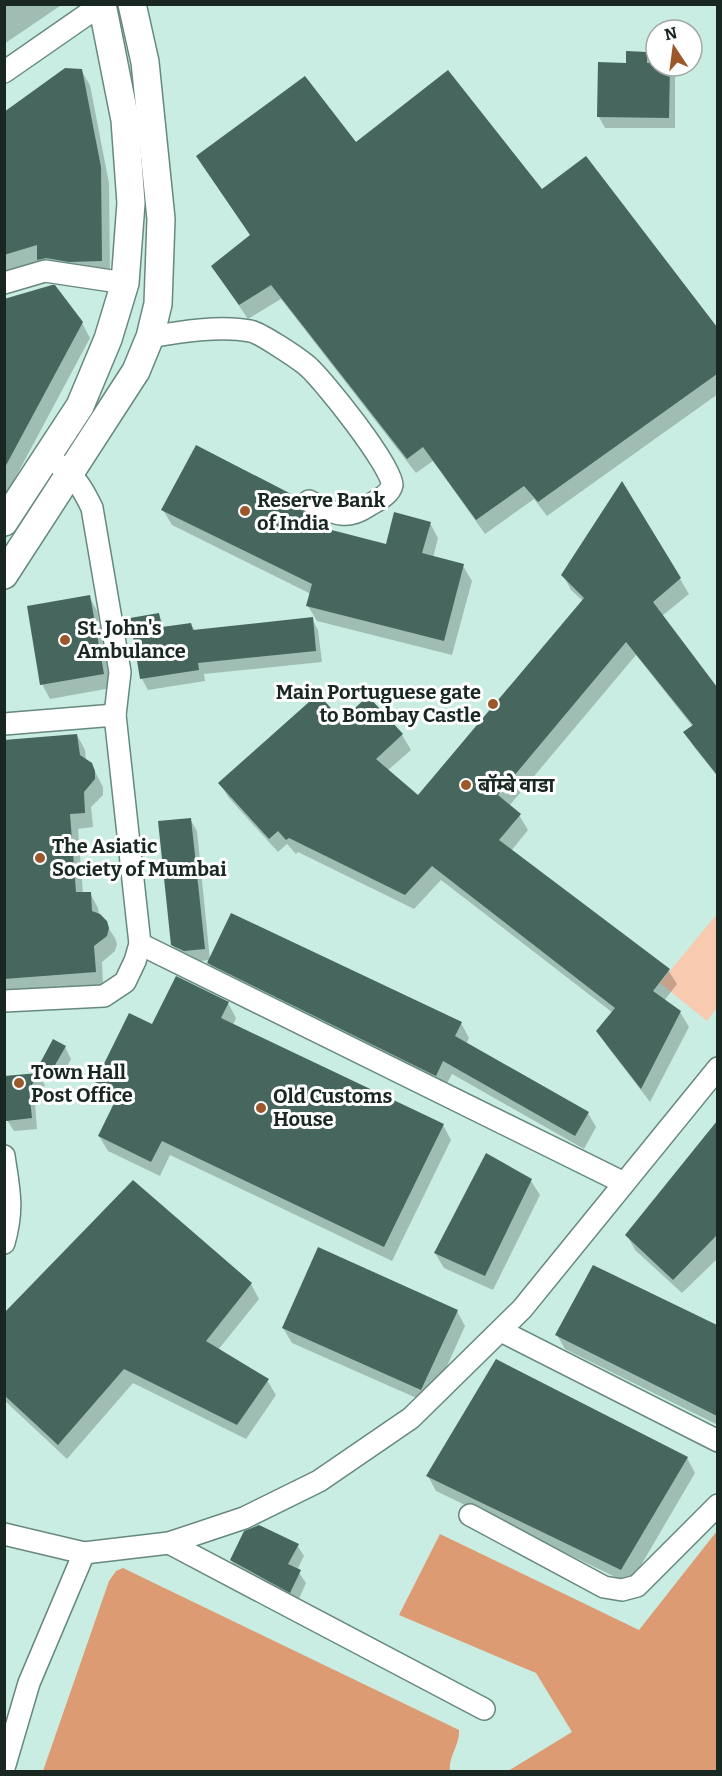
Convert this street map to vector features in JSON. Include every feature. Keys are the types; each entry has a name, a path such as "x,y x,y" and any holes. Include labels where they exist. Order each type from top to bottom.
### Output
{"main road":[{"path":"4,522 80,406 108,339 125,283 131,202 125,120 102,4"},
{"path":"4,575 136,371 150,337 158,304 161,219 145,62 132,4"}],"street":[{"path":"4,72 102,4"},
{"path":"4,283 45,271 125,283"},
{"path":"150,337 202,329 252,331 306,365 363,432 390,474 392,484 390,490 382,497 356,514 340,514 309,501"},
{"path":"4,1001 104,996 125,982 140,944 115,715 120,672 92,508 80,483 48,456"},
{"path":"4,724 115,715"},
{"path":"140,944 624,1183"},
{"path":"4,1534 84,1553 169,1543 244,1518 319,1481 411,1418 501,1331 522,1309 717,1068"},
{"path":"4,1156 11,1205 10,1221 4,1243"},
{"path":"501,1331 717,1441"},
{"path":"470,1515 603,1587 622,1590 637,1586 717,1505"},
{"path":"169,1543 484,1709"},
{"path":"4,1768 29,1683 84,1553"}],"shaded area":[{"path":"717,914 717,1008 707,1021 660,983"},
{"path":"717,1531 717,1771 508,1771 572,1732 536,1673 399,1615 440,1534 639,1630"},
{"path":"123,1568 459,1730 450,1771 43,1771 109,1581 116,1571"}],"building":[{"path":"626,51 644,52 644,78 670,78 669,118 597,117 598,62 626,63"},
{"path":"65,68 82,69 101,167 102,261 69,262 46,258 37,260 37,245 4,255 4,112"},
{"path":"448,70 542,189 586,156 717,327 717,374 538,502 524,486 476,520 423,447 407,459 271,285 239,305 211,266 250,235 196,156 305,76 356,142"},
{"path":"55,285 83,322 4,469 4,299"},
{"path":"196,445 297,497 299,509 323,522 320,527 386,544 394,512 431,522 422,553 464,564 444,641 306,606 312,584 161,510"},
{"name":"बॉम्बे वाडा","path":"622,481 681,578 653,602 717,687 717,775 683,732 693,725 626,642 498,795 521,814 499,840 670,969 653,991 681,1011 641,1089 596,1031 615,1008 432,866 405,895 289,838 286,840 278,831 269,839 218,783 318,694 342,720 368,696 403,734 376,759 418,795 584,598 561,575"},
{"name":"St. John's Ambulance","path":"90,595 104,674 40,685 27,606"},
{"path":"159,613 162,627 191,623 193,630 313,617 316,651 198,663 199,670 140,679 130,618"},
{"path":"77,734 80,755 92,763 95,779 84,792 85,813 70,814 76,892 91,892 92,911 100,914 107,921 109,928 107,936 94,946 96,972 4,979 4,740"},
{"path":"191,818 205,949 184,951 171,945 158,821"},
{"path":"231,913 462,1022 455,1036 589,1112 575,1136 443,1061 436,1076 207,963"},
{"name":"Old Customs House","path":"176,976 229,1002 221,1018 444,1124 384,1247 162,1141 151,1162 98,1136 119,1093 95,1082 129,1013 152,1024"},
{"path":"53,1039 66,1046 51,1072 39,1065"},
{"name":"Town Hall Post Office","path":"39,1073 29,1090 32,1118 6,1121 4,1076"},
{"path":"717,1121 717,1235 673,1280 625,1235"},
{"path":"486,1153 532,1179 485,1276 434,1253"},
{"path":"133,1180 252,1283 206,1341 269,1379 237,1425 124,1369 58,1445 4,1395 4,1313"},
{"path":"318,1247 458,1310 421,1390 282,1328"},
{"path":"593,1265 717,1325 717,1416 555,1335"},
{"path":"496,1359 688,1457 621,1570 426,1476"},
{"path":"259,1525 299,1544 288,1564 301,1570 290,1593 230,1560 244,1531"}],"place":[{"name":"Reserve Bank of India","path":"245,511"},
{"name":"St. John's Ambulance","path":"65,640"},
{"name":"Main Portuguese gate to Bombay Castle","path":"493,704"},
{"name":"बॉम्बे वाडा","path":"466,785"},
{"name":"The Asiatic Society of Mumbai","path":"40,858"},
{"name":"Town Hall Post Office","path":"19,1083"},
{"name":"Old Customs House","path":"261,1108"}]}
